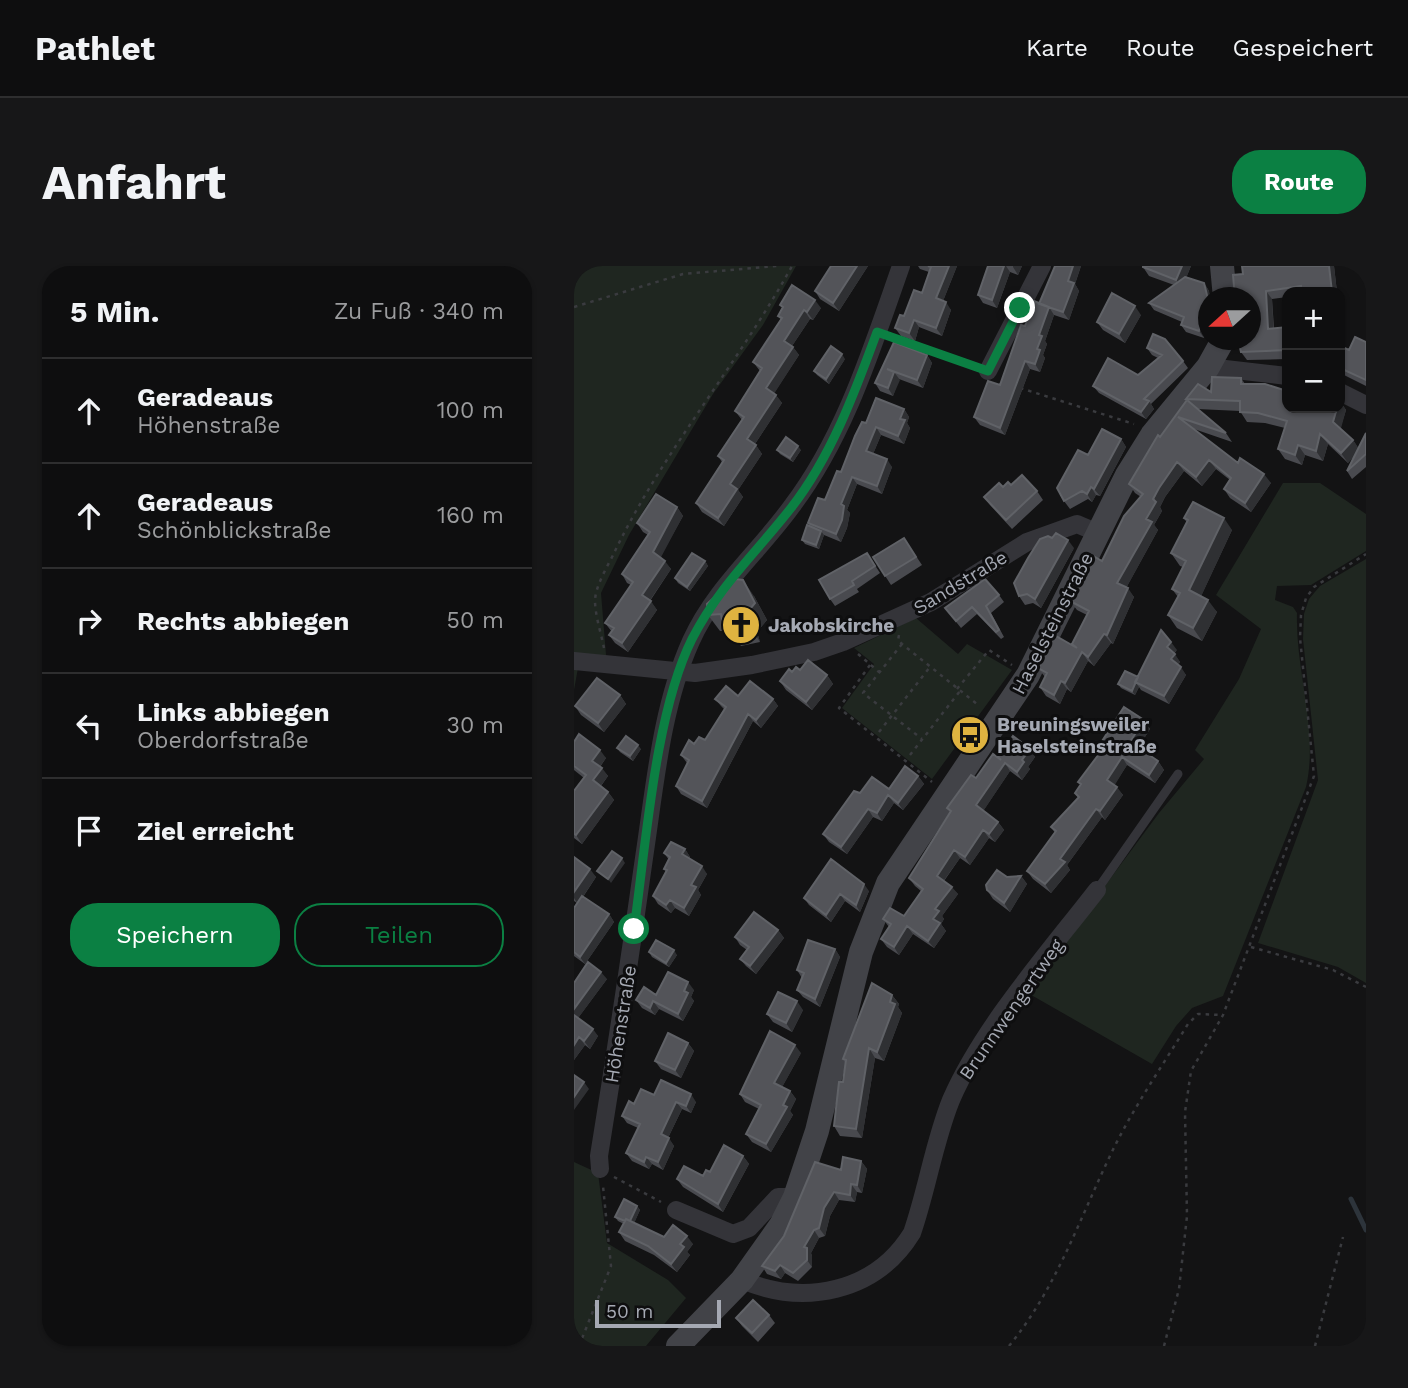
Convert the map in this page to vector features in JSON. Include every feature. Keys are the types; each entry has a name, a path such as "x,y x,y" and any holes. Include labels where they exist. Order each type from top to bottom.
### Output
{"street":[{"name":"Höhenstraße","path":"600,1169 599,1156 658,766 680,672 691,642 728,579 792,507 819,464 858,384 901,266"},
{"path":"988,371 1042,266"},
{"path":"1222,266 1224,287"},
{"name":"Haselsteinstraße","path":"678,1346 742,1280 781,1225 817,1131 861,952 888,883 1028,675 1098,533 1152,435 1208,367 1217,350"},
{"path":"1208,367 1282,375"},
{"path":"1345,394 1366,405"},
{"name":"Sandstraße","path":"574,661 605,661 680,672 752,666 814,652 843,642 930,602 1027,542 1077,524 1098,533"},
{"name":"Brunnwengertweg","path":"742,1280 778,1293 818,1293 864,1279 900,1252 912,1233 951,1101 964,1076 1016,997 1097,890"},
{"path":"676,1210 733,1234 749,1228 778,1197 794,1196"}],"lane":[{"path":"1097,890 1178,774"}],"path":[{"path":"574,307 683,274 777,266"},
{"path":"605,661 595,601 598,588 626,529 710,391 776,296 792,266"},
{"path":"877,332 988,371 1025,390 1133,424"},
{"path":"1164,1346 1178,1289 1187,1216 1185,1112 1191,1071 1223,1015 1314,776 1300,638 1301,615 1306,598 1314,587 1366,554"},
{"path":"904,615 898,640 977,704"},
{"path":"902,644 863,693 922,739"},
{"path":"910,755 989,650 1028,675"},
{"path":"856,653 879,672"},
{"path":"870,664 839,708 916,769"},
{"path":"880,732 930,667"},
{"path":"1251,947 1333,970 1366,987"},
{"path":"1009,1346 1024,1327 1060,1268 1130,1115 1188,1024 1198,1014 1223,1015"},
{"path":"600,1169 676,1210"},
{"path":"579,1346 611,1266 609,1223 600,1169"},
{"path":"1315,1346 1343,1237"}],"shaded area":[{"path":"574,266 796,266 763,325 713,394 629,535 601,593 607,667 578,668 574,690"},
{"path":"1283,483 1320,483 1366,514 1366,551 1311,585 1277,586 1275,600 1293,607 1297,613 1299,656 1310,744 1306,787 1223,996 1192,1008 1176,1026 1152,1064 1026,992 1159,813 1204,759 1195,750 1239,679 1261,629 1216,595"},
{"path":"1366,559 1366,983 1338,967 1258,943 1318,780 1303,639 1304,614 1309,599 1320,586"},
{"path":"916,618 958,654 967,644 1012,670 932,779 842,708 874,664 854,648"},
{"path":"574,1162 598,1173 607,1243 668,1280 686,1298 646,1346 574,1346"}],"building":[{"path":"831,266 857,266 833,303 815,291"},
{"path":"928,266 949,266 936,298 946,302 936,328 914,320 909,333 895,328 900,315 904,316 914,290 922,293 931,267"},
{"path":"988,266 1004,266 992,300 978,295"},
{"path":"1055,266 1073,266 1068,281 1074,283 1063,312 1039,304"},
{"path":"1143,266 1182,266 1176,280"},
{"path":"1242,266 1329,266 1331,287 1282,287 1266,291 1268,329 1282,328 1282,350 1241,352 1261,350 1261,287 1234,287 1233,275 1243,274"},
{"path":"1185,277 1204,283 1205,287 1198,287 1198,331 1181,325 1184,317 1149,303"},
{"path":"792,285 815,300 807,312 804,310 784,341 793,347 766,388 776,395 747,439 756,445 730,484 737,489 718,518 696,503 724,460 718,456 744,417 735,411 762,368 753,362 782,318 778,316 783,307 780,305"},
{"path":"1112,293 1135,306 1119,334 1097,322"},
{"path":"1034,301 1049,307 1039,335 1042,336 1037,349 1040,350 1035,364 1025,361 1000,428 974,417 988,381 1000,385 1021,325 1025,326"},
{"path":"1153,334 1165,339 1183,361 1144,399 1149,401 1141,412 1093,386 1108,358 1138,375 1162,355 1147,348"},
{"path":"1355,337 1366,342 1366,380 1345,370 1345,348 1349,350"},
{"path":"894,342 927,355 917,380 887,369 894,372 888,388 875,383"},
{"path":"831,346 842,354 826,379 814,371"},
{"path":"1212,377 1241,378 1241,384 1265,384 1282,389 1282,413 1336,413 1333,422 1353,440 1341,453 1320,434 1316,451 1298,445 1295,455 1278,449 1287,421 1258,413 1240,412 1240,401 1186,399 1198,384 1211,392"},
{"path":"876,398 904,409 900,419 905,420 898,436 876,427 866,451 887,459 877,486 852,477 841,504 844,506 842,520 836,534 808,523 818,498 825,500 837,471 841,472 855,436 862,422 866,423"},
{"path":"1187,400 1226,433 1178,417 1238,463 1240,458 1264,474 1245,503 1224,489 1231,478 1209,460 1196,477 1177,462 1153,499 1156,502 1146,519 1152,522 1117,583 1128,588 1107,635 1104,634 1088,657 1082,652 1065,683 1061,681 1054,695 1040,687 1047,673 1038,668 1054,635 1077,648 1072,644 1089,611 1070,601 1093,556 1102,561 1124,516 1143,494 1129,484 1158,435 1160,437"},
{"path":"1102,429 1121,439 1094,489 1091,487 1087,494 1082,491 1064,501 1057,488 1078,450 1088,455"},
{"path":"1366,433 1366,454 1347,471"},
{"path":"786,437 798,446 790,458 777,450"},
{"path":"1022,475 1037,491 1006,520 984,497 999,483 1003,487 1008,482 1011,485"},
{"path":"656,494 677,507 653,552 665,561 642,595 651,601 622,643 609,635 614,628 605,623 633,582 622,574 650,532 637,523"},
{"path":"1193,502 1224,518 1189,590 1208,600 1193,628 1168,615 1180,593 1172,589 1186,561 1171,553 1188,520 1184,518"},
{"path":"807,525 821,531 816,545 802,540"},
{"path":"1056,533 1068,540 1035,599 1027,594 1019,596 1014,583 1028,558 1040,539 1048,536 1052,538"},
{"path":"904,538 916,557 885,576 873,557"},
{"path":"692,553 705,561 687,587 675,578"},
{"path":"867,553 875,566 852,581 854,585 830,599 819,580"},
{"path":"735,579 743,580 755,603 745,615 749,625 730,630 730,627 723,627 721,614 708,615 707,604"},
{"path":"985,579 999,595 986,606 999,630 996,632 972,607 956,621 945,608"},
{"path":"1161,630 1171,642 1167,647 1175,654 1171,659 1181,667 1164,696 1135,682"},
{"path":"808,660 827,675 806,702 780,681 789,669 792,672 796,667 800,670"},
{"path":"1125,671 1138,677 1132,691 1118,684"},
{"path":"597,678 620,695 598,723 575,706"},
{"path":"750,681 773,699 756,720 748,714 702,801 676,786 689,760 681,755 689,740 694,744 699,737 705,740 726,707 715,699 726,686 738,696"},
{"path":"1124,707 1144,720 1130,742 1158,761 1149,775 1122,757 1107,780 1117,787 1100,811 1096,809 1060,859 1065,862 1045,884 1027,871 1056,831 1051,827 1079,797 1075,793 1081,784 1078,782 1099,754 1095,752"},
{"path":"579,734 600,750 592,761 602,768 593,780 608,792 576,835 574,791 586,775 574,766 574,742"},
{"path":"626,736 638,745 630,756 617,748"},
{"path":"1013,736 1030,749 1022,760 1024,762 1017,772 1005,763 976,805 998,822 989,834 983,830 965,857 954,850 937,876 952,887 935,909 939,911 933,919 940,923 928,941 907,926 894,947 881,939 891,924 883,919 890,908 904,916 923,889 909,878 951,811 947,808 971,775 976,778 993,754 1001,760 998,757"},
{"path":"905,766 918,776 898,803 888,795 877,813 868,809 841,847 823,834 854,791 860,793 872,777 889,789"},
{"path":"671,842 685,849 682,854 702,866 691,885 696,887 684,908 670,900 666,905 653,896 667,870 664,869 670,857 664,853"},
{"path":"612,851 622,858 608,879 597,871"},
{"path":"574,857 590,869 574,892"},
{"path":"831,859 864,884 856,905 840,894 826,915 804,898"},
{"path":"997,870 1007,877 1021,876 1004,903 987,890 986,885"},
{"path":"582,896 609,914 580,957 574,952 574,908"},
{"path":"754,912 778,930 750,966 740,959 749,947 735,937"},
{"path":"656,940 674,950 666,963 649,952"},
{"path":"808,940 835,949 815,999 797,990 804,973 797,970"},
{"path":"588,962 601,972 574,1009 574,983"},
{"path":"668,972 688,982 684,991 688,993 678,1014 653,1001 650,1008 636,1000 644,987 656,995"},
{"path":"872,983 892,995 890,1002 895,1004 877,1052 869,1048 856,1129 834,1126 839,1082 843,1082 846,1060 843,1059"},
{"path":"778,992 797,1001 786,1023 767,1014"},
{"path":"574,1015 593,1029 584,1041 579,1037 574,1045"},
{"path":"770,1031 795,1045 774,1083 790,1091 783,1105 787,1107 766,1144 746,1134 761,1105 740,1094"},
{"path":"668,1033 688,1043 675,1070 655,1061"},
{"path":"574,1075 584,1082 574,1097"},
{"path":"661,1080 691,1094 686,1106 676,1102 661,1134 669,1138 658,1162 646,1157 644,1162 626,1153 640,1124 622,1116 629,1101 634,1104 641,1089 654,1095"},
{"path":"724,1145 743,1156 718,1204 677,1179 684,1166 703,1176 706,1170 710,1172"},
{"path":"843,1157 861,1161 857,1185 851,1184 850,1195 834,1192 824,1208 819,1228 814,1230 804,1247 807,1248 807,1260 793,1273 780,1265 775,1271 762,1266 784,1236 815,1162 841,1170"},
{"path":"624,1199 637,1206 630,1221 615,1217"},
{"path":"626,1219 664,1237 673,1225 687,1236 680,1244 684,1247 671,1264 648,1246 619,1232"},
{"path":"753,1300 769,1315 752,1333 736,1318"}],"waterway":[{"path":"1351,1199 1366,1230"}],"place":[{"name":"Jakobskirche","path":"741,625"},
{"name":"Breuningsweiler Haselsteinstraße","path":"970,735"}],"route":[{"path":"634,929 662,742 680,672 691,642 728,579 792,507 819,464 858,384 877,332 988,371 1020,308"}]}
